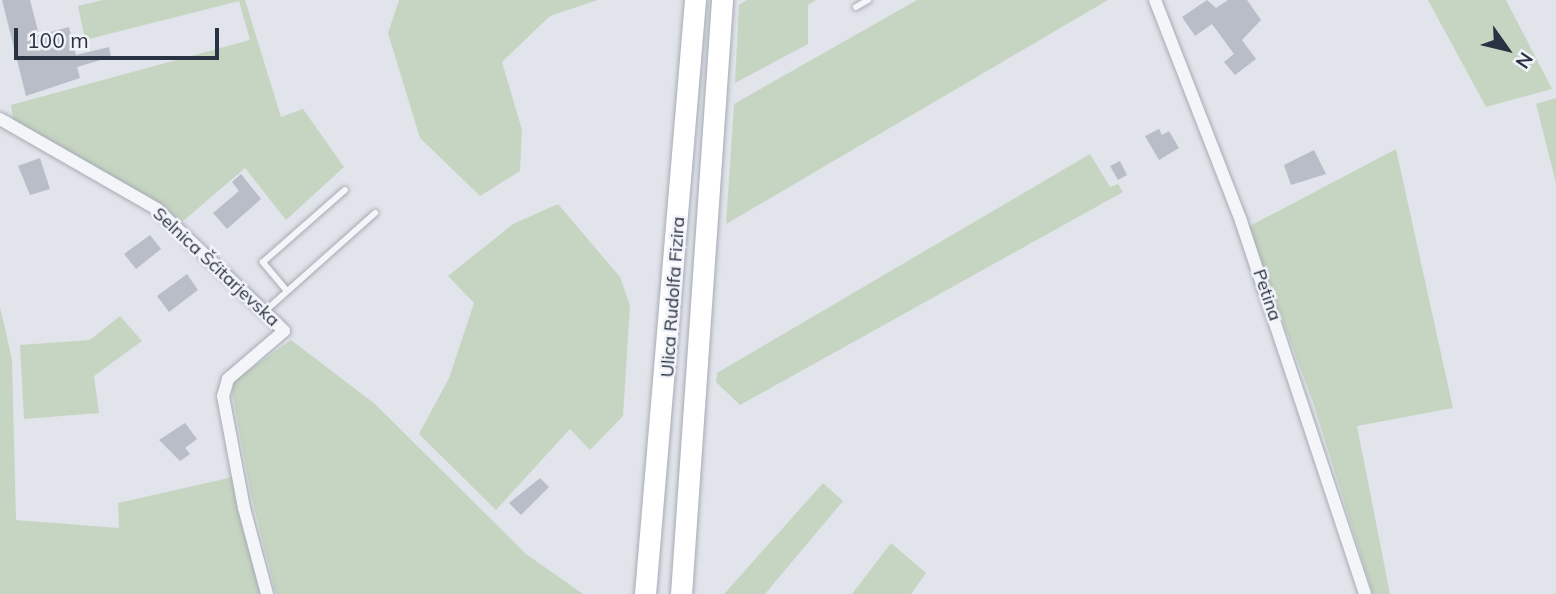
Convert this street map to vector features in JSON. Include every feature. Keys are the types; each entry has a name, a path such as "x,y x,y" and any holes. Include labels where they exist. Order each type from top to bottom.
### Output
{"main road":[{"name":"Ulica Rudolfa Fizira","path":"645,594 695,0"},
{"name":"Ulica Rudolfa Fizira","path":"681,594 722,0"}],"street":[{"name":"Petina","path":"1155,0 1241,221 1365,594"},
{"name":"Selnica Šćitarjevska","path":"0,119 157,209 285,331 228,379 223,396 244,508 267,594"}],"lane":[{"path":"856,7 868,0"},
{"path":"287,292 263,262 345,190"},
{"path":"264,312 375,213"}],"green space":[{"path":"103,0 245,0 281,117 303,109 344,167 286,220 245,168 182,222 159,204 14,125 11,105 250,40 239,1 85,40 78,6"},
{"path":"399,0 598,0 550,16 502,62 522,130 520,171 480,196 420,138 388,33"},
{"path":"747,0 816,0 808,5 808,44 735,83 739,5"},
{"path":"917,0 1108,0 726,224 734,104"},
{"path":"1428,0 1506,0 1552,89 1486,107"},
{"path":"1556,98 1556,183 1536,104"},
{"path":"1396,149 1453,408 1357,426 1390,594 1373,594 1314,405 1248,227"},
{"path":"1090,154 1110,187 1118,184 1123,192 740,405 716,382 717,373"},
{"path":"558,204 620,277 630,306 623,416 590,450 570,429 496,510 419,434 449,378 474,303 448,276 513,224"},
{"path":"0,307 12,359 16,520 119,528 118,503 233,477 260,594 0,594"},
{"path":"120,316 142,341 94,376 99,413 24,419 20,345 90,340"},
{"path":"291,340 375,404 526,554 583,594 276,594 251,495 232,392 234,381"},
{"path":"823,483 843,501 765,594 724,594"},
{"path":"891,543 926,573 911,594 852,594"}],"building":[{"path":"2,0 30,0 39,35 69,27 76,55 109,47 111,57 77,67 80,78 26,96"},
{"path":"1207,0 1216,8 1228,0 1247,0 1261,20 1242,40 1256,59 1235,75 1224,62 1234,54 1212,24 1195,36 1182,17"},
{"path":"1159,129 1162,135 1169,131 1179,148 1159,160 1145,136"},
{"path":"1314,150 1326,174 1291,185 1284,165"},
{"path":"40,158 50,189 30,195 18,166"},
{"path":"1120,161 1127,175 1118,180 1110,166"},
{"path":"241,174 261,199 227,229 213,213 239,191 232,182"},
{"path":"150,235 161,249 136,269 124,254"},
{"path":"187,274 198,290 169,312 157,296"},
{"path":"185,423 197,439 185,448 190,454 180,461 159,440"},
{"path":"540,478 549,487 521,515 509,503"}]}
